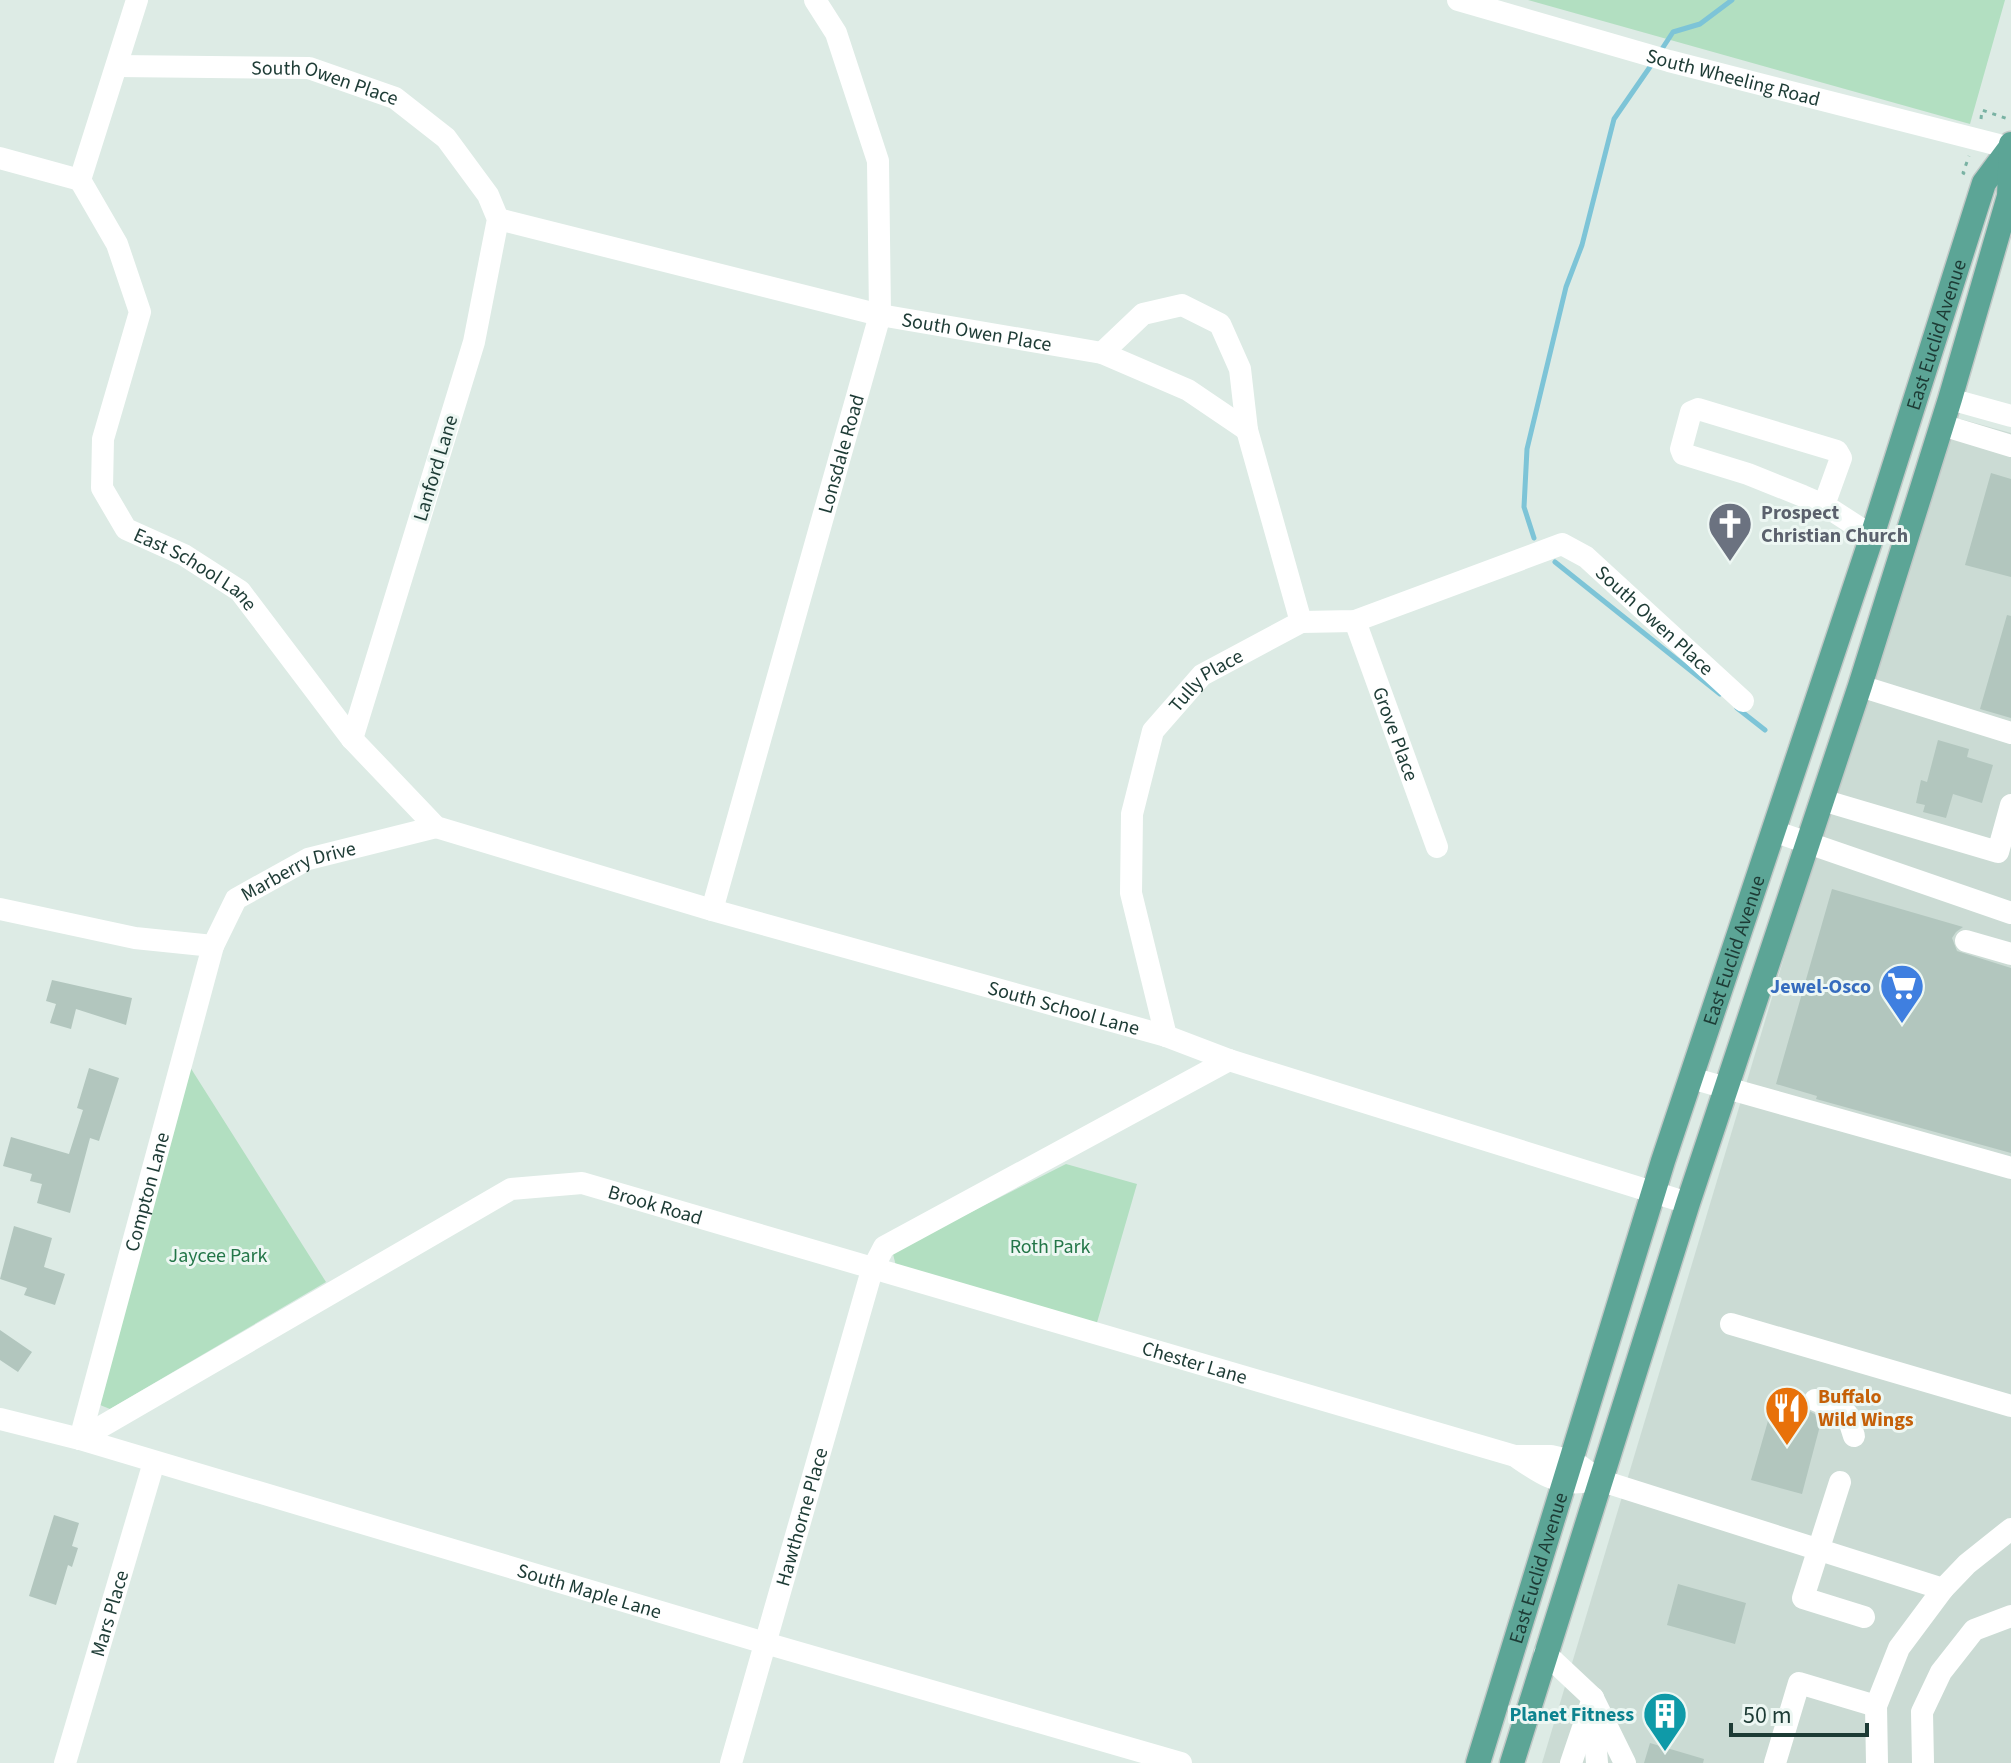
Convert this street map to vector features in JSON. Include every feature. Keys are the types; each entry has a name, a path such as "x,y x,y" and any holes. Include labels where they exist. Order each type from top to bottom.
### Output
{"main road":[{"name":"East Euclid Avenue","path":"1512,1763 1688,1203 1860,686 1942,425 2009,196 2011,147"},
{"name":"East Euclid Avenue","path":"1478,1763 1653,1192 1872,536 1984,183 2011,147"}],"street":[{"path":"0,158 80,180 137,0"},
{"name":"Lonsdale Road","path":"712,910 880,315 878,161 836,33 815,0"},
{"name":"South Wheeling Road","path":"1458,0 1669,61 2011,147"},
{"name":"South Owen Place","path":"117,66 309,68 395,98 446,138 488,195 498,219 880,315 1102,353 1188,390 1247,430"},
{"name":"East School Lane","path":"80,180 117,244 140,312 103,439 102,488 126,529 184,555 240,591 352,739 436,827"},
{"name":"Lanford Lane","path":"352,739 474,342 498,219"},
{"path":"1102,353 1143,314 1182,305 1220,324 1240,369 1247,430 1301,622"},
{"path":"1950,399 2011,416"},
{"path":"1824,505 1841,458 1837,451 1698,409 1691,412 1681,449 1683,454 1748,474 1824,505 1872,536"},
{"path":"1942,425 2011,446"},
{"name":"South Owen Place","path":"1562,544 1586,557 1743,701"},
{"name":"Tully Place","path":"1166,1036 1131,893 1132,814 1153,731 1202,675 1301,622 1355,621 1562,544"},
{"name":"Grove Place","path":"1355,621 1437,847"},
{"path":"1860,686 2011,733"},
{"path":"1822,800 1998,852 2011,805"},
{"name":"South School Lane","path":"436,827 712,910 1166,1036 1229,1060 1688,1203"},
{"name":"Marberry Drive","path":"213,946 236,899 308,859 436,827"},
{"path":"1773,831 2011,913"},
{"path":"0,909 135,938 213,946"},
{"path":"1966,941 2011,954"},
{"name":"Compton Lane","path":"80,1439 213,946"},
{"path":"872,1270 884,1247 894,1240 1229,1060"},
{"path":"1691,1078 2011,1168"},
{"name":"Brook Road","path":"80,1439 511,1189 582,1183 872,1270"},
{"name":"Chester Lane","path":"872,1270 1515,1456 1551,1456 1573,1461 1599,1480"},
{"name":"Hawthorne Place","path":"731,1763 872,1270"},
{"path":"1731,1324 2011,1406"},
{"path":"1815,1400 1847,1414 1854,1436"},
{"name":"South Maple Lane","path":"0,1419 80,1439 1181,1763"},
{"name":"Chester Lane","path":"1515,1456 1544,1476 1565,1484"},
{"name":"Mars Place","path":"65,1763 154,1462"},
{"path":"1565,1484 1599,1480 1943,1589"},
{"path":"1840,1482 1803,1598 1864,1617"},
{"path":"1877,1763 1876,1706 1899,1648 1943,1589 1967,1564 2011,1529"},
{"path":"1923,1763 1922,1712 1941,1672 1974,1630 2011,1616"},
{"path":"1545,1653 1593,1698 1625,1763"},
{"path":"1775,1763 1799,1683 1876,1706"},
{"path":"1571,1763 1593,1698"},
{"path":"1583,1763 1593,1698"},
{"path":"1593,1698 1597,1763"}],"shaded area":[{"path":"1957,418 2011,433 2011,1763 1542,1763 1826,818"}],"green space":[{"path":"1528,0 2005,0 1970,124"},
{"name":"Jaycee Park","path":"190,1067 326,1282 110,1409 100,1405"},
{"name":"Roth Park","path":"1066,1164 1137,1184 1096,1326 896,1266 893,1254 898,1249"}],"building":[{"path":"1991,473 2011,479 2011,577 1965,565"},
{"path":"2007,615 2011,616 2011,718 1980,709"},
{"path":"1938,740 1969,749 1967,757 1993,765 1982,803 1953,794 1946,818 1923,812 1925,805 1916,803 1921,780 1927,782"},
{"name":"Jewel-Osco","path":"1832,889 1963,927 1952,938 1957,951 2011,968 2011,1153 1816,1099 1817,1096 1776,1084"},
{"path":"52,980 132,998 126,1025 76,1009 71,1029 50,1023 56,1004 46,1001"},
{"path":"89,1068 119,1078 99,1141 90,1138 70,1213 37,1203 42,1184 30,1181 32,1174 3,1166 11,1137 69,1154 83,1110 77,1108"},
{"path":"14,1226 52,1238 44,1267 65,1274 55,1305 24,1295 27,1288 0,1279"},
{"path":"0,1330 32,1352 18,1372 0,1360"},
{"name":"Buffalo Wild Wings","path":"1774,1400 1804,1408 1822,1418 1802,1494 1751,1480"},
{"path":"54,1515 79,1523 72,1546 78,1548 72,1567 68,1565 56,1605 29,1596"},
{"path":"1678,1584 1746,1603 1735,1644 1667,1625"},
{"name":"Planet Fitness","path":"1650,1743 1704,1759 1703,1763 1644,1763"}],"waterway":[{"path":"1660,52 1673,32 1700,24 1732,0"},
{"path":"1534,538 1524,507 1527,449 1566,287 1582,245 1614,119 1652,64"},
{"path":"1555,562 1720,694"},
{"path":"1737,708 1765,730"}],"place":[{"name":"Prospect Christian Church","path":"1730,563"},
{"name":"Jewel-Osco","path":"1902,1025"},
{"name":"Buffalo Wild Wings","path":"1787,1447"},
{"name":"Planet Fitness","path":"1665,1753"}]}
